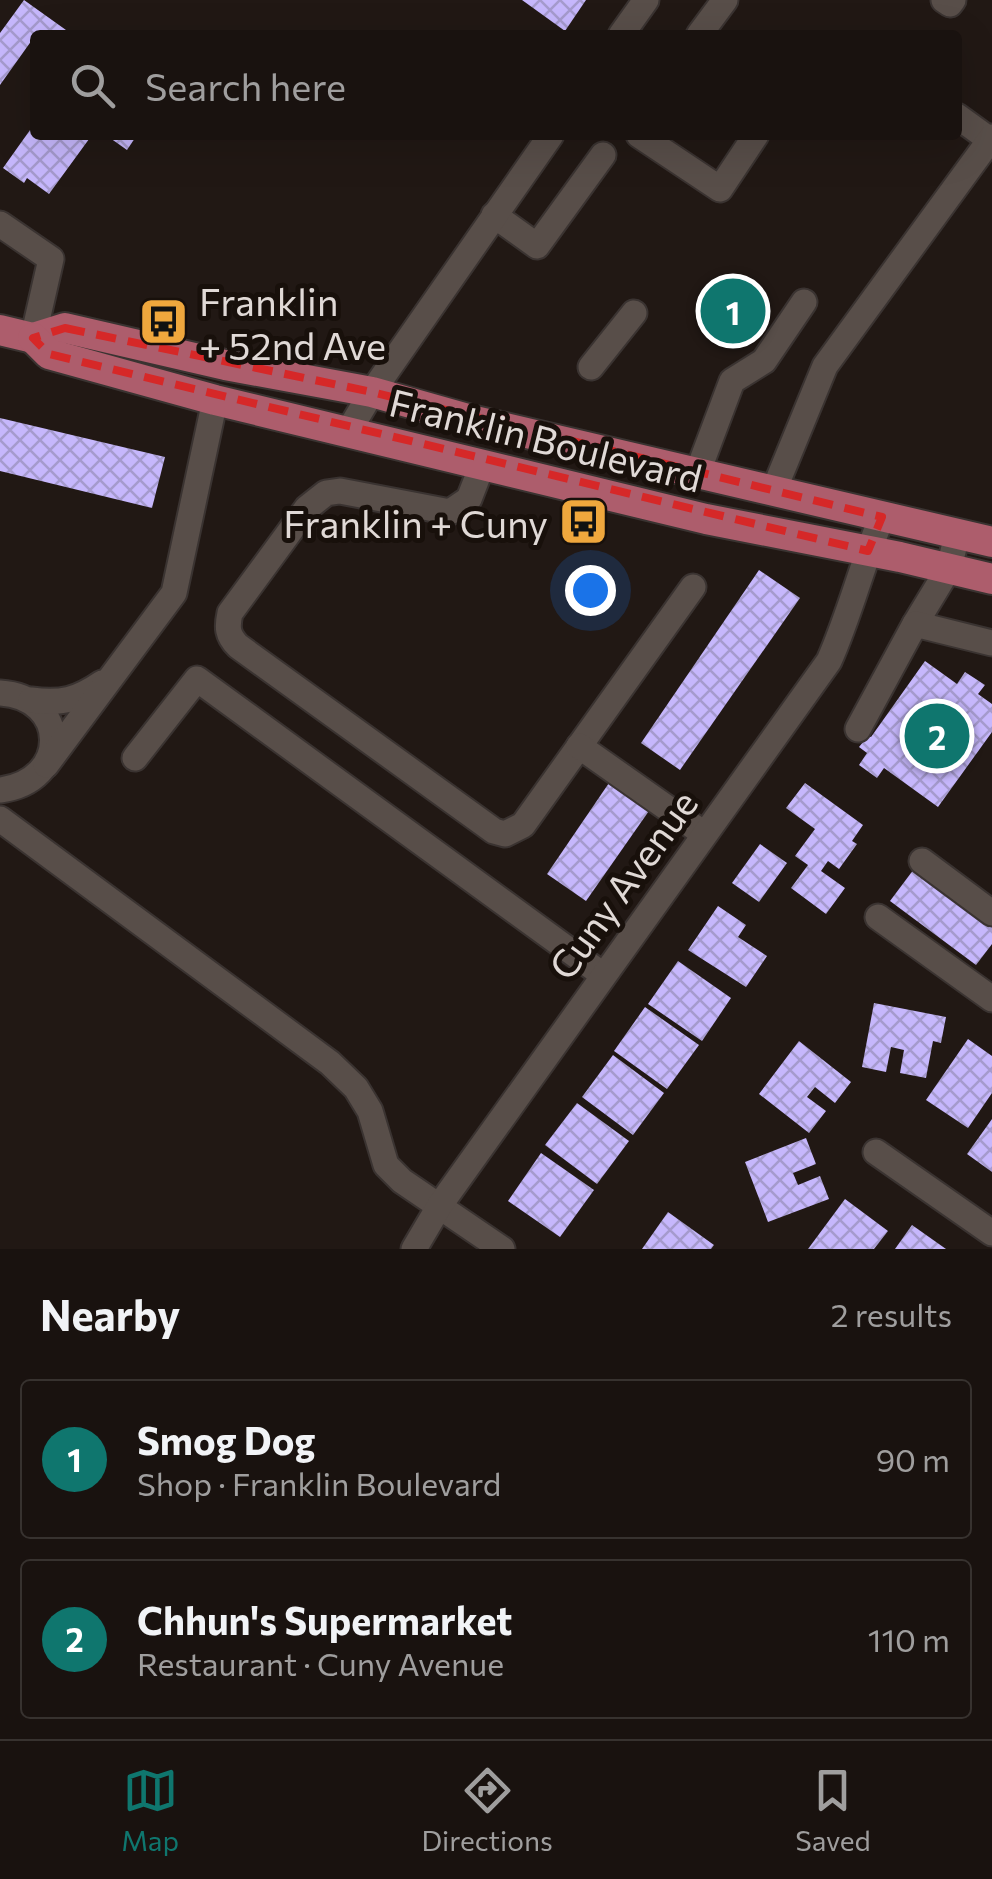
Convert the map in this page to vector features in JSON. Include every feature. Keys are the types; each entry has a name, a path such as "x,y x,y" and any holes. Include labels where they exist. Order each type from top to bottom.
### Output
{"main road":[{"name":"Franklin Boulevard","path":"0,330 33,338 65,328 372,392 697,474 992,542"},
{"name":"Franklin Boulevard","path":"33,338 49,354 215,400 706,520 992,578"}],"street":[{"path":"625,30 646,0"},
{"path":"704,30 725,0"},
{"path":"944,0 950,4 953,0"},
{"path":"774,490 825,366 991,138 962,119"},
{"path":"348,432 547,140"},
{"path":"646,140 720,189 753,140"},
{"path":"494,216 538,246 603,154"},
{"path":"0,224 51,260 33,338"},
{"path":"697,474 732,381 764,361 804,302"},
{"path":"592,367 634,313"},
{"path":"0,790 22,787 36,778 174,593 215,400"},
{"path":"482,463 469,500 450,512 340,491 316,498 230,613 227,626 230,638 494,831 505,834 523,824 693,587"},
{"name":"Cuny Avenue","path":"414,1249 440,1205 828,661 882,517"},
{"path":"858,730 949,568 957,535"},
{"path":"915,624 992,643"},
{"path":"0,693 58,703 78,700 118,671"},
{"path":"135,758 197,679 603,975"},
{"path":"31,700 43,712 52,732 46,765"},
{"path":"579,746 704,834"},
{"path":"0,819 330,1063 356,1088 370,1110 386,1164 402,1181 502,1249"},
{"path":"922,861 992,912"},
{"path":"878,917 992,999"},
{"path":"876,1152 988,1224"}],"highlighted area":[{"path":"65,328 372,392 882,517 868,551 49,354 33,338"}],"building":[{"path":"24,0 66,30 30,30 30,43 0,85 0,33"},
{"path":"522,0 586,0 564,30"},
{"path":"30,130 30,140 88,140 49,194 27,178 24,183 3,168"},
{"path":"113,140 134,140 127,150"},
{"path":"0,418 165,457 152,508 0,471"},
{"path":"759,570 800,598 680,770 641,743"},
{"path":"925,661 957,684 965,672 985,685 978,694 992,704 992,732 938,807 884,768 877,778 859,765 867,753 859,747 871,737"},
{"path":"611,780 651,808 586,901 547,874"},
{"path":"805,783 863,825 852,841 857,844 839,869 828,861 821,871 845,888 826,914 791,888 808,865 795,856 815,829 786,808"},
{"path":"760,844 787,863 759,902 732,883"},
{"path":"914,869 992,927 992,944 976,965 890,901"},
{"path":"718,906 746,925 738,937 767,956 746,987 688,950"},
{"path":"678,961 731,998 702,1041 648,1004"},
{"path":"874,1003 946,1017 941,1043 933,1041 926,1078 900,1073 904,1050 891,1047 886,1072 862,1067"},
{"path":"645,1007 699,1045 667,1089 614,1051"},
{"path":"968,1039 992,1056 992,1093 968,1128 926,1100"},
{"path":"799,1041 851,1082 835,1103 815,1087 807,1097 826,1111 809,1133 759,1094"},
{"path":"613,1055 664,1093 633,1135 582,1097"},
{"path":"577,1103 629,1141 597,1184 545,1145"},
{"path":"992,1119 992,1172 967,1154"},
{"path":"806,1138 816,1164 793,1173 798,1185 820,1176 829,1199 768,1222 745,1162"},
{"path":"541,1153 594,1190 560,1237 508,1201"},
{"path":"845,1199 888,1231 874,1249 808,1249"},
{"path":"668,1212 714,1245 711,1249 642,1249"},
{"path":"912,1225 946,1249 895,1249"}],"place":[{"name":"Smog Dog","path":"733,311"},
{"name":"Franklin + 52nd Ave","path":"164,322"},
{"name":"Franklin + Cuny","path":"583,522"},
{"name":"Chhun's Supermarket","path":"937,736"}]}
